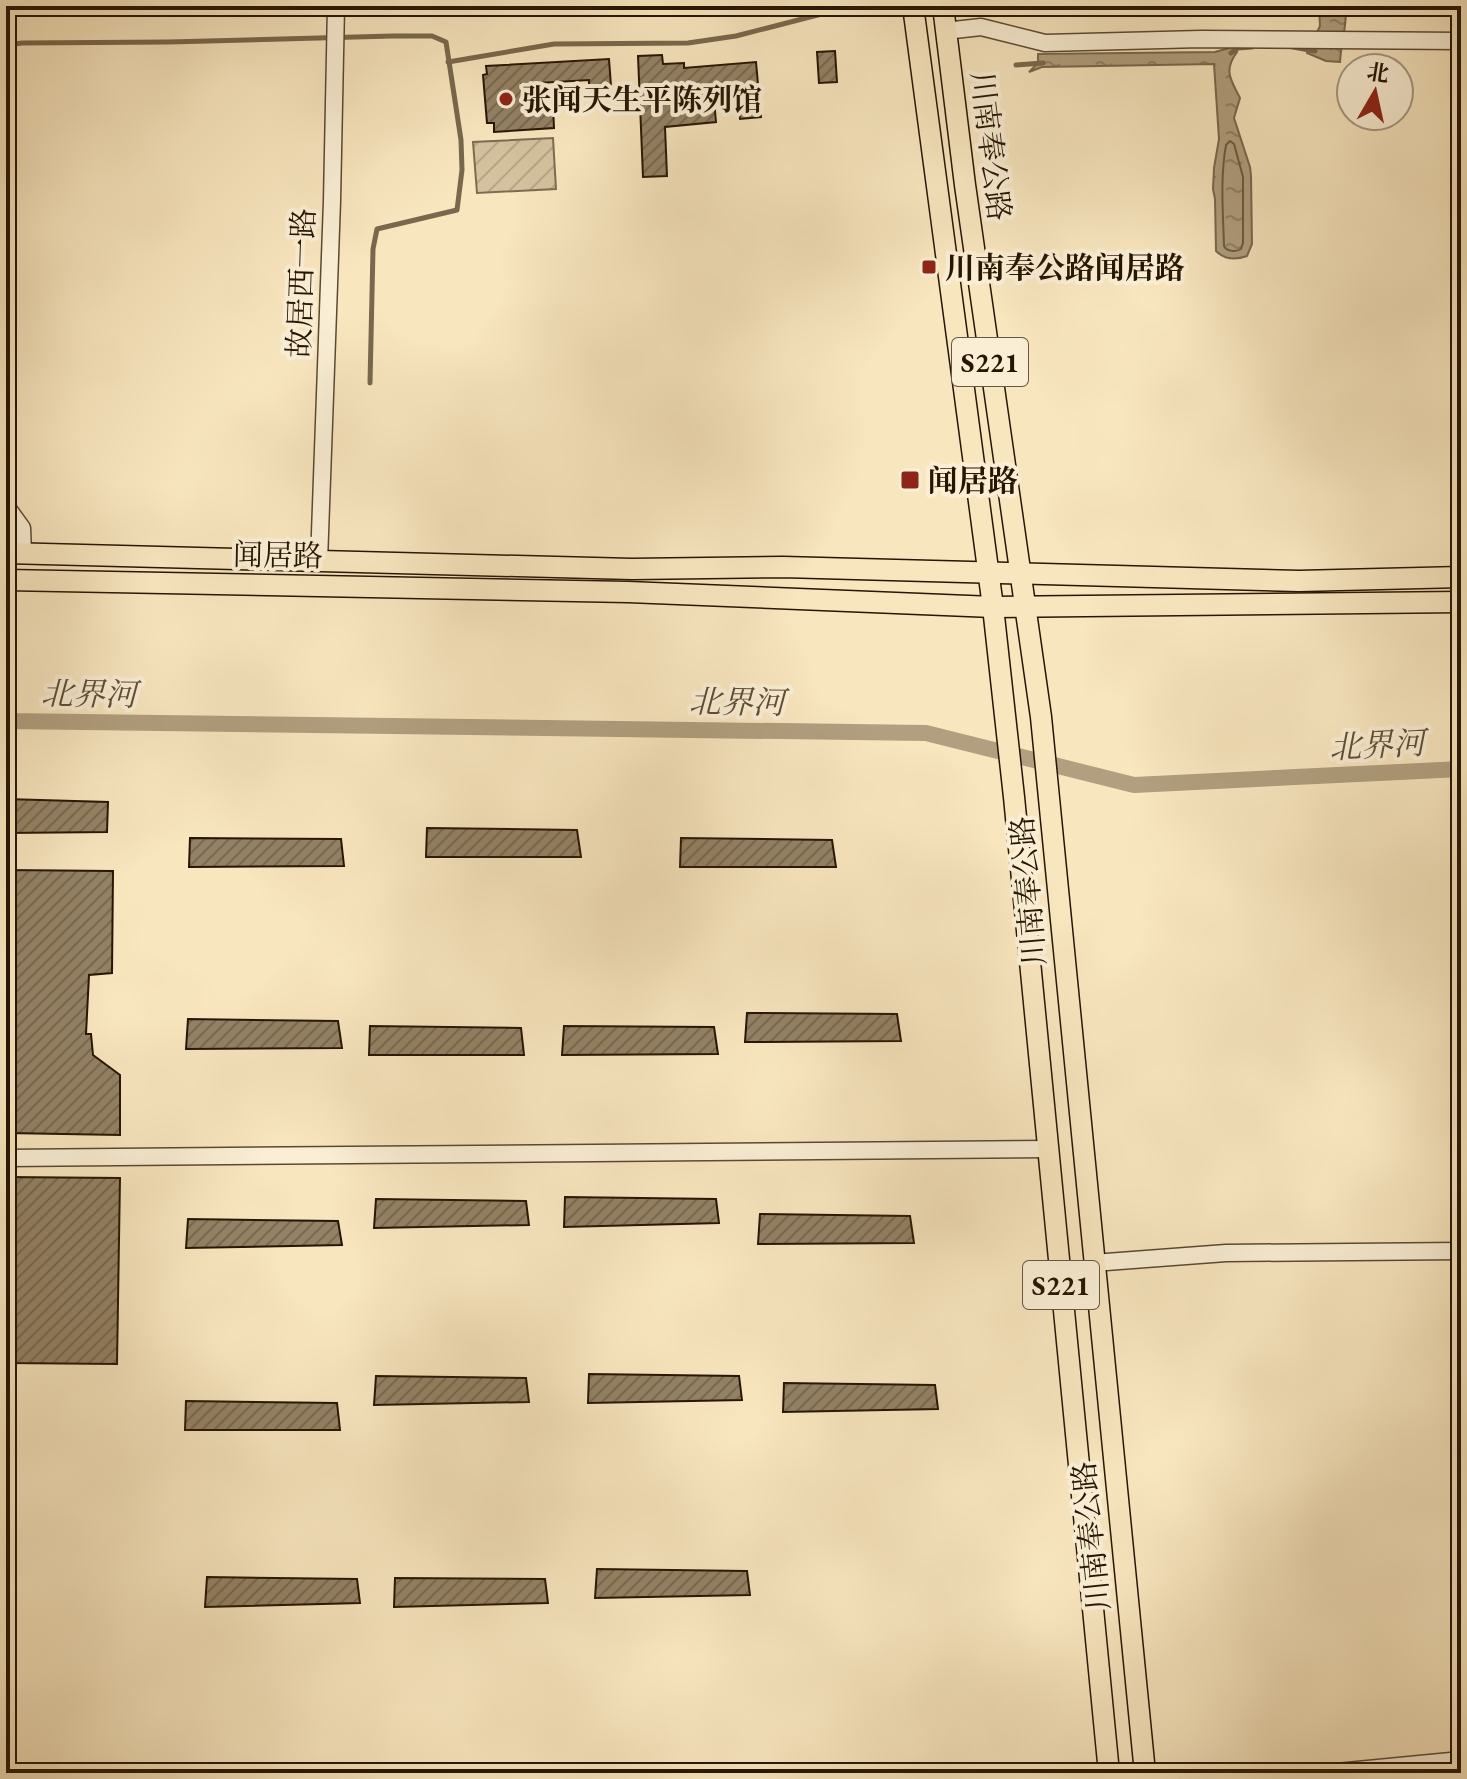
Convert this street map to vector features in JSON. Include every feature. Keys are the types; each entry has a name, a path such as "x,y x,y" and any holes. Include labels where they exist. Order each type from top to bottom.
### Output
{"main road":[{"name":"川南奉公路","path":"913,6 993,607 1109,1773"},
{"name":"川南奉公路","path":"943,6 965,185 1041,717 1145,1773"},
{"path":"14,553 632,569 783,567 1299,581 1461,577"},
{"name":"闻居路","path":"6,580 628,592 993,607 1461,602"}],"street":[{"name":"故居西一路","path":"319,561 336,11"},
{"path":"945,31 981,27 1045,43 1201,39 1461,41"},
{"path":"6,506 22,528 14,553"},
{"path":"6,1158 1048,1149"},
{"path":"1093,1263 1226,1253 1461,1251"},
{"path":"1326,1773 1461,1760"}],"shaded area":[{"path":"553,138 556,189 477,193 473,142"}],"water":[{"path":"1319,6 1346,6 1341,52 1335,52 1335,62 1307,53 1320,26"},
{"path":"1233,47 1237,52 1229,70 1240,98 1234,118 1250,167 1252,244 1247,256 1235,259 1216,251 1213,189 1219,139 1214,64 1042,67 1029,72 1038,63 1038,54 1215,52"}],"building":[{"path":"835,51 837,82 819,83 817,52"},
{"path":"662,55 663,64 684,63 684,68 756,62 761,117 740,119 737,87 713,89 716,122 665,127 667,176 643,177 638,56"},
{"name":"张闻天生平陈列馆","path":"609,59 611,86 589,88 589,80 521,84 523,109 553,107 554,128 494,132 494,123 487,123 483,75 487,74 486,66"},
{"path":"6,799 108,802 107,832 6,833"},
{"path":"427,828 577,830 581,857 426,857"},
{"path":"190,838 341,839 344,866 189,867"},
{"path":"681,838 832,840 836,867 680,867"},
{"path":"6,870 113,871 112,973 89,975 86,1034 91,1034 93,1055 120,1075 120,1135 6,1133"},
{"path":"747,1013 897,1014 901,1041 745,1042"},
{"path":"188,1019 338,1021 342,1048 186,1049"},
{"path":"370,1026 521,1028 524,1055 369,1055"},
{"path":"564,1026 714,1027 718,1054 562,1055"},
{"path":"6,1177 120,1178 117,1364 6,1363"},
{"path":"565,1197 716,1199 719,1223 564,1227"},
{"path":"376,1199 526,1201 529,1225 374,1228"},
{"path":"760,1214 910,1216 914,1243 758,1244"},
{"path":"188,1219 338,1221 342,1245 186,1248"},
{"path":"589,1374 739,1376 742,1400 588,1403"},
{"path":"376,1376 526,1378 529,1402 374,1405"},
{"path":"784,1383 935,1385 938,1409 783,1412"},
{"path":"186,1401 337,1403 340,1430 185,1430"},
{"path":"597,1569 747,1571 750,1595 595,1598"},
{"path":"207,1577 357,1579 360,1603 205,1607"},
{"path":"395,1578 545,1579 548,1603 394,1607"}],"waterway":[{"path":"448,62 554,44 688,43 736,36 837,10"},
{"path":"6,45 392,36 432,36 446,42 461,140 462,170 457,210 377,229 373,249 370,383"},
{"path":"1231,53 1238,48 1252,47"},
{"path":"1293,47 1315,51"},
{"path":"1016,65 1043,63"},
{"name":"北界河","path":"6,721 926,733 1134,785 1461,769"}],"place":[{"name":"张闻天生平陈列馆","path":"506,99"},
{"name":"川南奉公路闻居路","path":"929,267"},
{"name":"闻居路","path":"910,480"}]}
